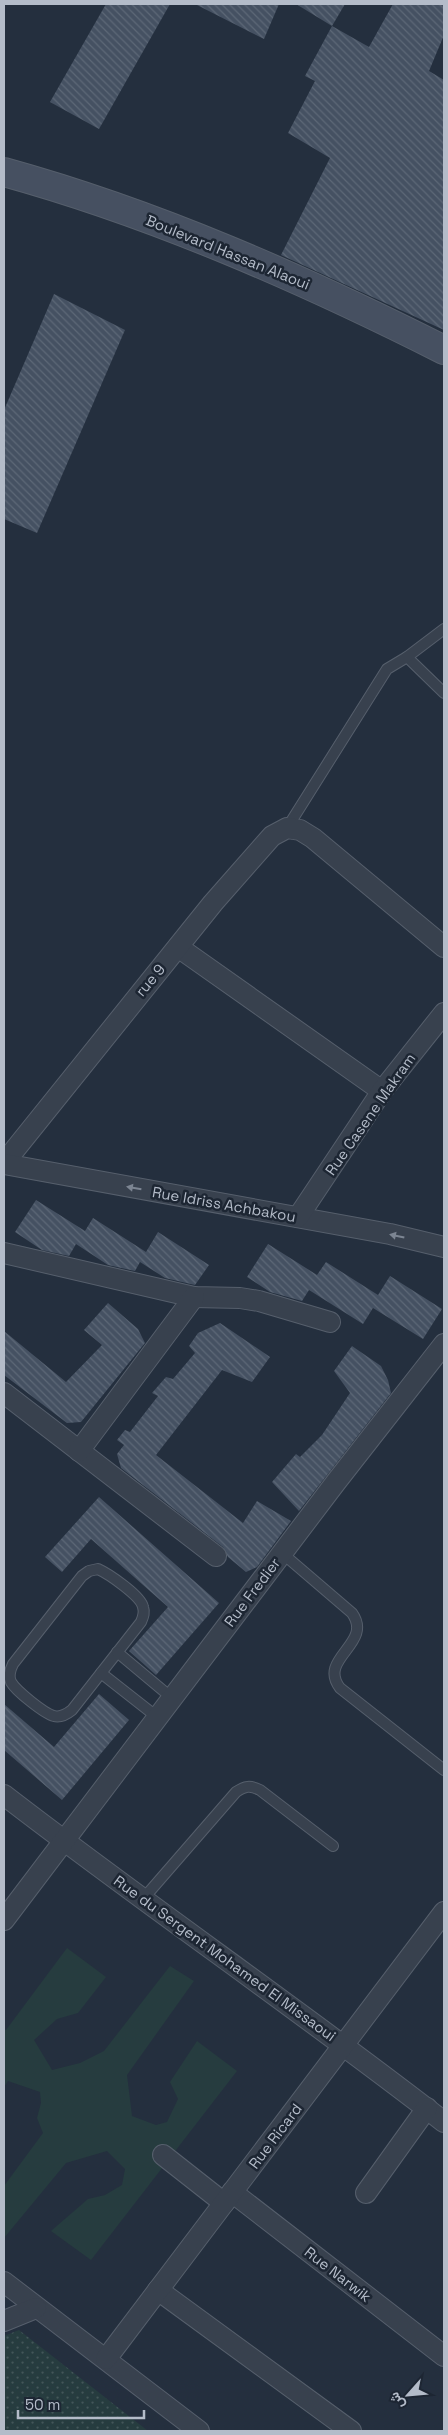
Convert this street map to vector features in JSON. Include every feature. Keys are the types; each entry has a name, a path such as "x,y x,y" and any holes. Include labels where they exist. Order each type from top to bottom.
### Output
{"street":[{"name":"Boulevard Hassan Alaoui","path":"4,172 162,224 314,288 444,350"},
{"path":"287,828 300,830 313,838 444,947"},
{"name":"rue 9","path":"4,1164 178,947 272,836 287,828"},
{"path":"178,947 382,1091"},
{"name":"Rue Casene Makram","path":"298,1217 382,1091 444,1013"},
{"name":"Rue Idriss Achbakou","path":"4,1164 298,1217 444,1247"},
{"path":"4,1253 194,1298 240,1298 260,1301 330,1322"},
{"path":"78,1452 194,1298"},
{"name":"Rue Fredier","path":"4,1920 282,1553 444,1344"},
{"path":"4,1393 78,1452 216,1556"},
{"name":"Rue du Sergent Mohamed El Missaoui","path":"4,1795 63,1841 344,2045 444,2122"},
{"name":"Rue Ricard","path":"106,2359 444,1912"},
{"path":"366,2194 427,2108"},
{"name":"Rue Narwik","path":"163,2154 228,2198 444,2356"},
{"path":"4,2282 199,2431"},
{"path":"158,2290 351,2431"},
{"path":"4,2321 36,2308"}],"lane":[{"path":"287,828 387,669 407,657 444,629"},
{"path":"407,657 444,693"},
{"path":"282,1553 352,1613 357,1620 358,1629 355,1637 336,1664 333,1672 334,1681 340,1688 444,1770"},
{"path":"89,1570 98,1570 106,1573 138,1598 143,1605 144,1614 141,1622 101,1673 72,1710 65,1716 56,1717 47,1713 16,1689 10,1682 10,1672 24,1649 82,1576 89,1570"},
{"path":"117,1652 172,1698"},
{"path":"101,1673 157,1717"},
{"path":"144,1899 236,1792 243,1787 252,1786 260,1790 332,1846"}],"green space":[{"path":"67,1948 106,1977 78,2013 57,2019 34,2040 52,2070 80,2063 104,2051 170,1966 194,1981 127,2075 132,2116 156,2125 167,2122 178,2099 170,2082 197,2041 237,2071 91,2260 51,2231 88,2199 105,2195 122,2185 125,2169 107,2151 66,2163 4,2238 4,2186 43,2133 37,2118 41,2103 40,2092 8,2081 4,2087 4,2029 6,2030"},
{"path":"19,2330 148,2431 4,2431 4,2336"}],"building":[{"path":"106,4 170,4 99,129 50,102"},
{"path":"195,4 279,4 264,39"},
{"path":"296,4 345,4 332,26"},
{"path":"393,4 444,4 444,35 429,71 444,80 444,330 281,255 330,158 288,133 315,81 305,76 332,26 369,47"},
{"path":"54,294 125,330 37,533 4,519 4,410"},
{"path":"36,1200 85,1231 93,1218 146,1252 158,1232 209,1265 195,1285 165,1278 140,1262 135,1271 108,1265 76,1244 69,1256 42,1250 15,1232"},
{"path":"268,1244 317,1275 326,1262 378,1295 390,1276 442,1309 423,1339 373,1308 363,1324 309,1290 302,1301 270,1292 247,1277"},
{"path":"108,1303 138,1329 145,1343 81,1422 67,1423 4,1375 4,1331 66,1382 102,1345 84,1330"},
{"path":"220,1323 270,1357 252,1382 222,1370 156,1455 243,1523 257,1501 291,1521 257,1567 246,1572 228,1557 223,1547 121,1468 117,1454 124,1445 117,1440 125,1430 130,1432 158,1396 152,1393 166,1377 173,1379 195,1353 189,1346 198,1333"},
{"path":"352,1346 381,1366 388,1380 391,1393 299,1511 272,1482 296,1454 300,1457 322,1435 350,1393 334,1371"},
{"path":"99,1497 219,1603 156,1675 129,1651 168,1607 91,1539 62,1572 45,1557"},
{"path":"99,1694 129,1720 62,1800 4,1750 4,1704 54,1747"}]}
